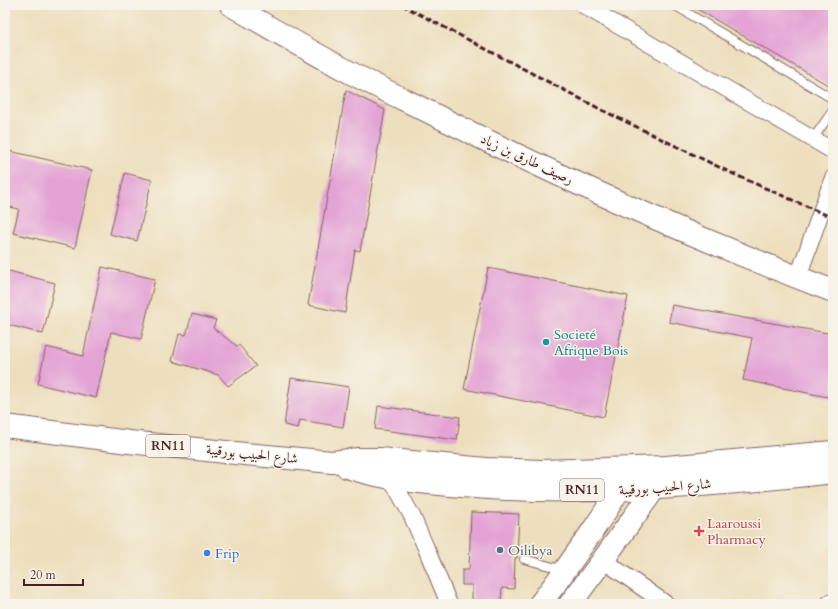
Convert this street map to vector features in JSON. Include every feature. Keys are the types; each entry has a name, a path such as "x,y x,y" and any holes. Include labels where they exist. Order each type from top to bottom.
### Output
{"main road":[{"name":"رصيف طارق بن زياد","path":"231,5 350,72 481,138 661,221 833,291"},
{"name":"شارع الحبيب بورقيبة","path":"5,426 168,446 332,462 357,471 385,468 541,471 631,469 833,452"},
{"path":"570,604 654,489 666,467"},
{"name":"شارع الحبيب بورقيبة","path":"385,468 431,484 542,491 654,489 833,472"},
{"path":"540,604 565,571 620,490 631,469"}],"street":[{"path":"583,5 833,151"},
{"path":"798,277 833,178"},
{"path":"385,468 412,516 449,604"},
{"path":"603,560 666,604"},
{"path":"828,604 833,602"}],"lane":[{"path":"674,5 833,99"},
{"path":"813,139 833,110"},
{"path":"524,559 565,571"}],"building":[{"path":"690,5 833,5 833,88"},
{"path":"346,90 385,110 360,251 355,250 345,313 308,305"},
{"path":"5,150 92,170 75,248 13,233 19,209 5,206"},
{"path":"125,173 152,180 137,241 110,234"},
{"path":"102,267 155,279 141,339 111,332 96,398 38,384 46,347 83,356"},
{"name":"Societé Afrique Bois","path":"488,268 628,296 604,417 464,389"},
{"path":"5,270 55,283 43,334 5,324"},
{"path":"672,305 833,334 833,398 743,380 752,338 669,322"},
{"path":"192,314 216,320 213,328 237,346 239,345 256,366 228,386 218,375 172,361 179,334 186,335"},
{"path":"291,378 349,387 343,427 300,420 298,428 284,425"},
{"path":"378,406 460,417 457,440 375,429"},
{"path":"471,512 519,514 514,589 502,588 501,601 472,600 472,585 462,585 462,570 469,570"}],"railway":[{"path":"402,5 600,109 729,172 833,218"}],"place":[{"name":"Societé Afrique Bois","path":"546,342"},
{"name":"Laaroussi Pharmacy","path":"699,531"},
{"name":"Oilibya","path":"500,550"},
{"name":"Frip","path":"207,553"}]}
